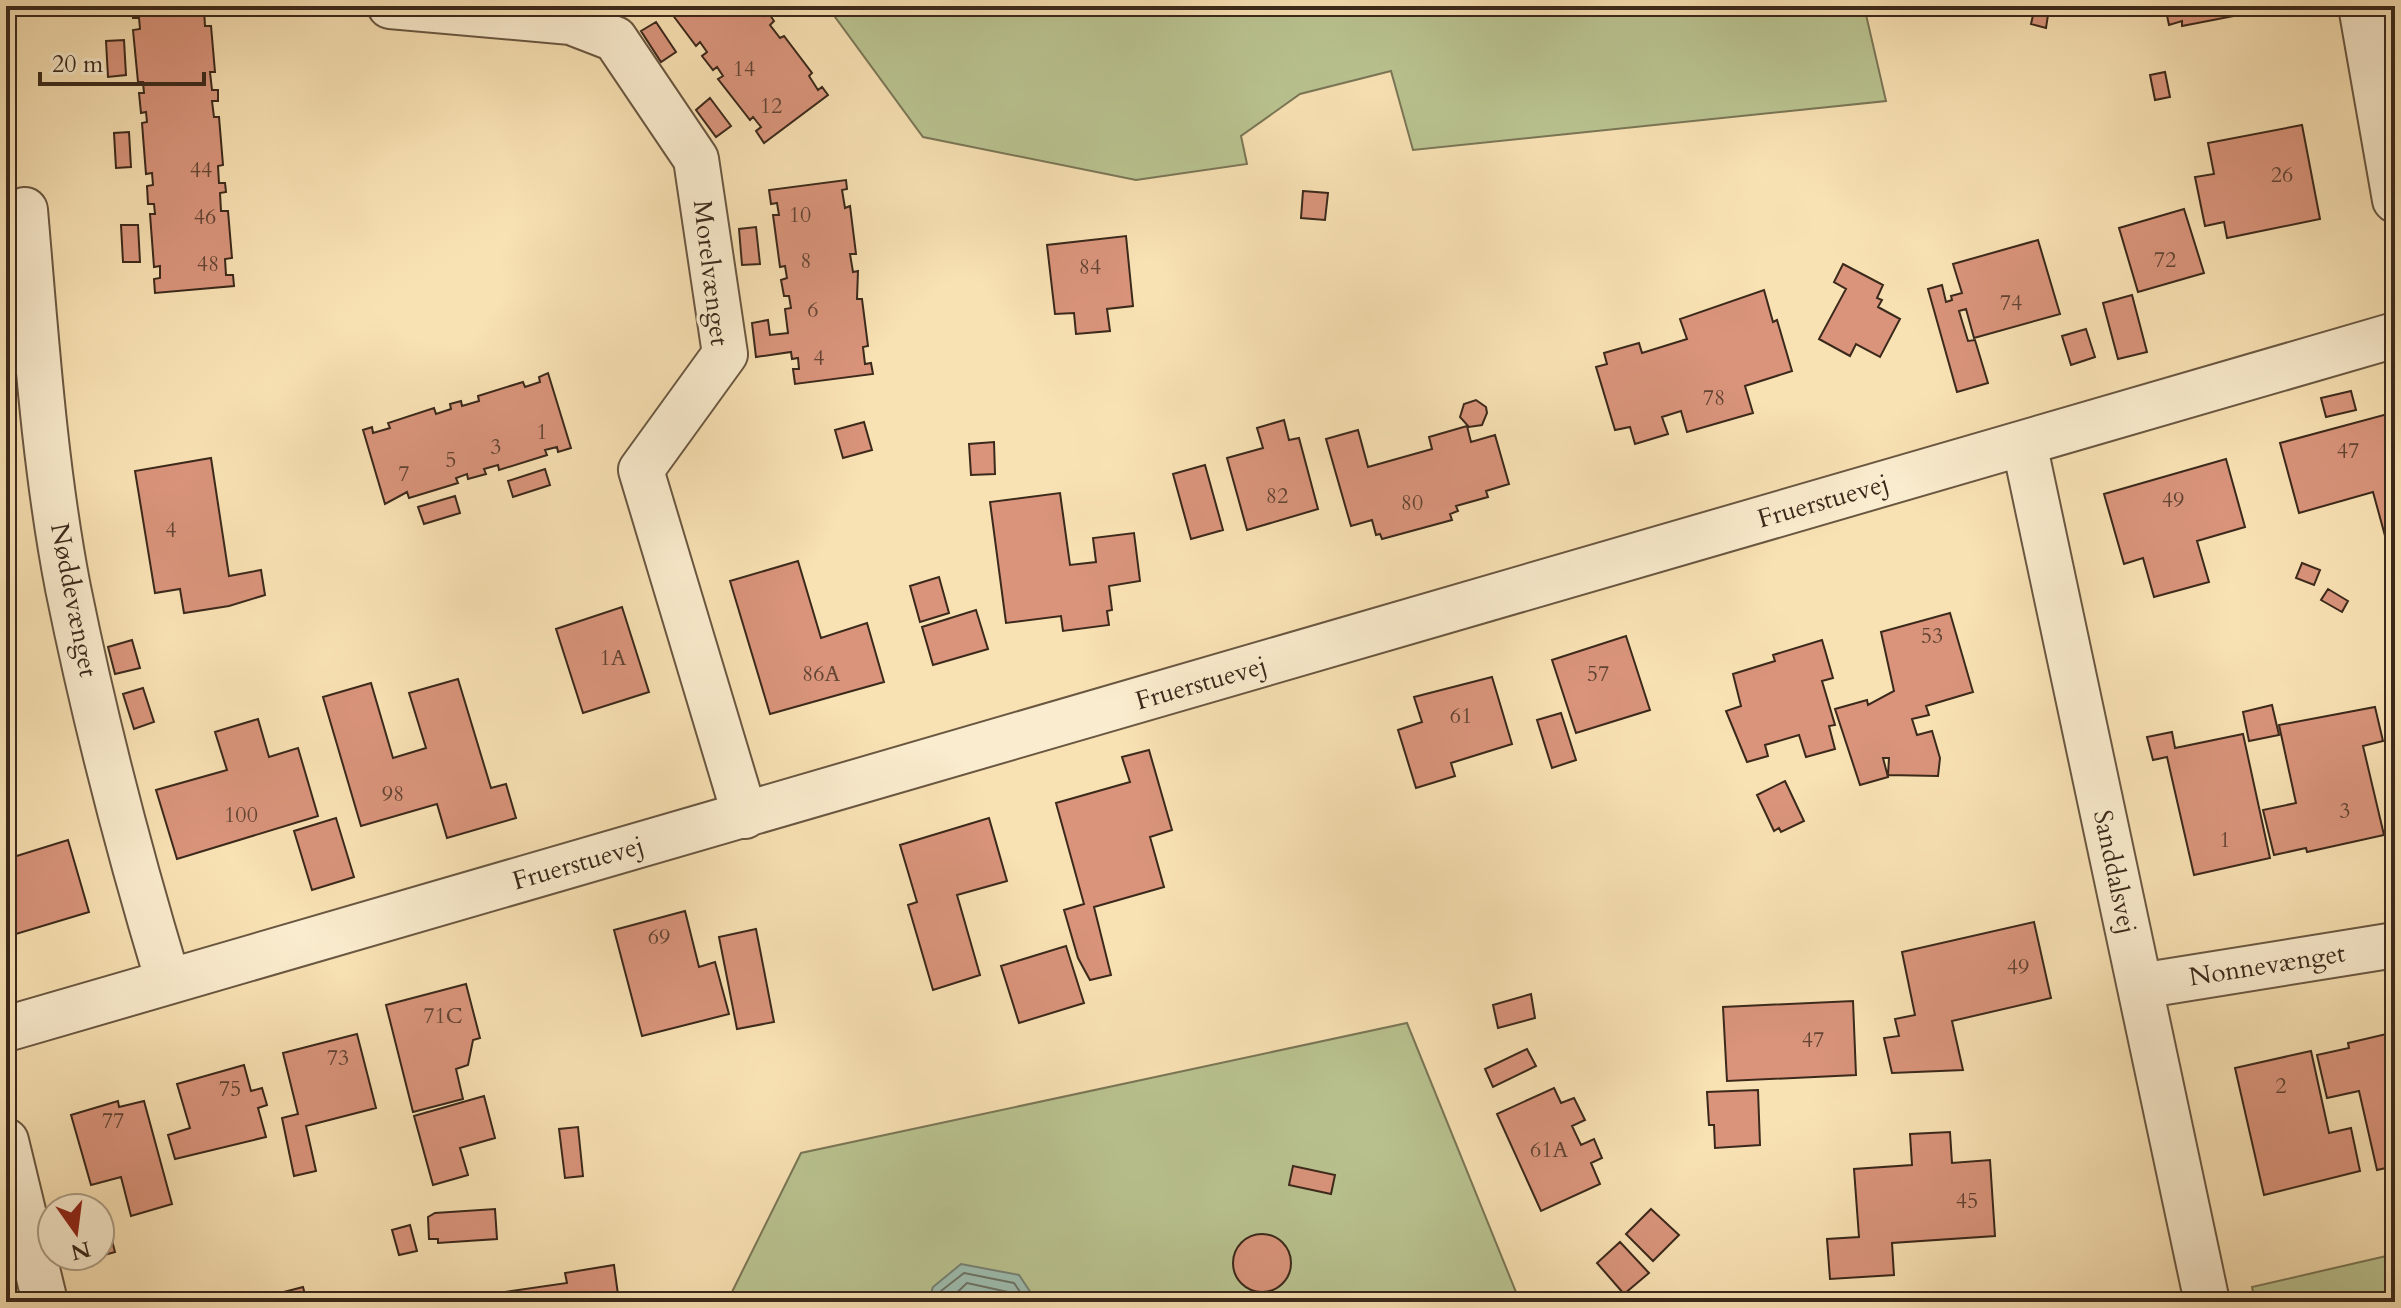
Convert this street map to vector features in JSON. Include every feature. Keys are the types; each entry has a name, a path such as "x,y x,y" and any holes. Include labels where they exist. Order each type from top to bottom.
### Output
{"street":[{"name":"Morelvænget","path":"390,6 571,22 615,39 696,159 725,354 641,470 745,816"},
{"path":"2361,6 2395,200"},
{"name":"Nøddevænget","path":"25,210 46,438 68,587 120,818 168,981"},
{"name":"Fruerstuevej","path":"6,1029 2395,335"},
{"name":"Sanddalsvej","path":"2024,443 2207,1302"},
{"name":"Nonnevænget","path":"2140,986 2395,945"},
{"path":"6,1141 45,1302"}],"green space":[{"path":"827,6 1864,6 1886,101 1413,150 1391,71 1300,94 1241,136 1247,164 1136,180 923,137"},
{"path":"1407,1023 1520,1302 727,1302 801,1153"},
{"path":"2395,1254 2395,1302 2255,1302 2252,1287"}],"water":[{"path":"961,1264 1019,1275 1037,1302 928,1302 933,1287"}],"building":[{"path":"132,6 210,6 204,9 205,26 211,26 215,72 210,72 212,90 218,90 218,101 212,101 214,117 219,117 223,165 218,166 219,183 225,183 226,192 220,193 221,211 228,211 232,258 225,259 226,275 233,275 234,286 155,293 154,279 160,278 160,266 154,267 150,214 155,214 154,204 148,204 147,186 153,185 152,173 146,174 142,123 147,122 146,112 141,113 139,93 144,93 143,82 138,82 133,30 140,29 139,18 133,18"},
{"path":"666,6 756,6 764,16 768,12 774,21 770,25 780,38 784,36 812,73 809,76 818,90 822,87 828,95 764,143 756,131 761,127 753,117 750,120 718,79 723,76 717,67 713,70 702,56 707,52 700,42 696,46"},
{"path":"2165,6 2237,6 2239,15 2182,26 2182,21 2169,25"},
{"path":"2034,11 2048,15 2046,28 2031,24"},
{"path":"656,22 676,52 661,62 641,31"},
{"path":"124,40 126,75 108,77 106,41"},
{"path":"2165,72 2170,97 2155,100 2150,75"},
{"path":"710,98 731,126 716,137 696,110"},
{"path":"2302,125 2320,219 2227,238 2224,222 2205,226 2195,177 2214,174 2208,143"},
{"path":"129,132 131,167 116,168 114,133"},
{"path":"846,180 847,189 842,190 845,208 850,206 856,254 850,254 853,272 858,271 857,299 862,299 868,346 863,347 865,364 871,363 873,374 795,384 793,369 799,369 798,358 792,359 791,352 756,357 752,323 768,320 770,335 788,333 785,309 791,308 789,296 784,296 781,280 787,278 785,266 780,267 773,215 779,215 777,203 771,204 769,190"},
{"path":"1303,191 1328,193 1325,220 1301,218"},
{"path":"2184,209 2204,273 2138,292 2119,228"},
{"path":"121,225 138,225 140,262 123,262"},
{"path":"756,227 760,264 742,265 739,229"},
{"path":"1126,236 1133,306 1107,309 1110,331 1076,334 1074,313 1055,314 1047,245"},
{"path":"2038,240 2060,314 1974,338 1966,309 1959,311 1968,341 1975,340 1988,383 1957,392 1928,289 1942,285 1946,302 1952,300 1951,296 1962,293 1953,264"},
{"path":"1843,264 1883,285 1877,298 1882,300 1878,307 1900,319 1880,357 1856,344 1850,356 1819,339 1846,289 1834,282"},
{"path":"1764,290 1773,322 1777,320 1792,371 1745,386 1753,413 1687,432 1681,411 1662,417 1668,434 1635,444 1630,427 1615,430 1596,367 1607,364 1604,353 1639,343 1642,353 1687,339 1680,319"},
{"path":"2132,295 2147,352 2118,359 2103,303"},
{"path":"2086,329 2095,357 2071,365 2062,336"},
{"path":"548,373 571,448 558,452 557,447 545,450 547,455 499,470 498,465 484,469 486,474 468,479 467,474 456,478 458,483 409,498 407,492 385,504 363,430 372,427 373,433 390,428 388,423 434,408 436,414 451,409 450,404 461,401 462,406 479,401 478,396 523,382 525,387 540,382 539,377"},
{"path":"2351,391 2356,410 2326,417 2321,398"},
{"path":"1476,400 1486,407 1487,413 1482,425 1469,427 1460,417 1464,404"},
{"path":"2395,412 2395,541 2387,543 2373,492 2299,513 2280,443"},
{"path":"1284,420 1289,440 1299,438 1318,509 1247,530 1227,458 1263,448 1257,428"},
{"path":"864,422 872,450 843,458 835,430"},
{"path":"1467,426 1471,442 1495,435 1509,484 1486,491 1488,497 1456,506 1458,511 1450,514 1452,520 1382,539 1380,534 1376,535 1372,520 1351,526 1326,439 1358,430 1368,467 1432,449 1429,437"},
{"path":"994,442 995,474 971,475 969,444"},
{"path":"211,458 229,576 261,570 265,595 229,606 184,613 180,589 155,593 135,471"},
{"path":"2226,459 2245,527 2197,541 2209,582 2154,597 2143,558 2124,564 2104,494"},
{"path":"1205,465 1223,530 1191,539 1173,474"},
{"path":"545,469 550,485 513,497 508,481"},
{"path":"1060,493 1070,565 1096,562 1093,538 1134,533 1140,581 1109,586 1112,610 1107,611 1109,625 1063,631 1061,616 1006,623 990,502"},
{"path":"455,496 460,513 424,524 418,507"},
{"path":"798,561 821,638 867,623 884,682 770,714 730,581"},
{"path":"2302,563 2320,570 2314,585 2296,578"},
{"path":"939,577 949,613 920,622 910,586"},
{"path":"2328,589 2348,601 2342,612 2321,600"},
{"path":"622,607 649,692 583,713 556,629"},
{"path":"976,610 988,649 933,665 922,627"},
{"path":"1950,613 1973,692 1926,706 1929,715 1912,719 1917,735 1932,731 1940,758 1938,776 1888,775 1889,758 1883,758 1888,777 1860,785 1835,709 1867,700 1868,705 1894,691 1881,632"},
{"path":"1626,636 1650,710 1576,733 1552,660"},
{"path":"132,640 140,668 115,674 108,647"},
{"path":"1822,640 1833,678 1822,681 1835,725 1829,726 1835,749 1806,757 1799,735 1765,745 1768,756 1747,762 1726,711 1741,706 1733,674 1775,661 1773,655"},
{"path":"1492,677 1512,744 1451,763 1455,776 1416,788 1398,730 1422,722 1414,697"},
{"path":"458,679 491,788 506,784 516,818 447,838 437,804 361,826 323,697 371,683 393,758 426,748 409,693"},
{"path":"143,688 154,722 134,729 123,694"},
{"path":"2272,705 2279,735 2249,741 2243,712"},
{"path":"2375,707 2383,741 2363,746 2384,835 2307,852 2306,848 2274,855 2263,810 2296,803 2279,725"},
{"path":"1561,713 1576,760 1552,768 1537,720"},
{"path":"258,719 269,757 298,748 318,816 177,859 156,790 227,770 215,732"},
{"path":"2172,732 2175,748 2243,734 2270,858 2194,875 2167,757 2153,760 2147,737"},
{"path":"1149,750 1172,830 1150,837 1164,887 1094,907 1111,975 1090,980 1078,958 1064,910 1084,904 1056,803 1130,782 1122,757"},
{"path":"1785,781 1804,821 1781,832 1779,828 1774,831 1757,795"},
{"path":"336,818 354,877 312,890 294,831"},
{"path":"989,818 1007,881 957,895 980,975 933,990 908,905 917,902 900,845"},
{"path":"2395,824 2395,870 2394,870 2385,826"},
{"path":"68,840 89,912 6,937 6,856 7,859"},
{"path":"685,911 699,967 715,962 729,1014 642,1036 614,930"},
{"path":"2034,922 2051,998 1952,1021 1963,1070 1892,1073 1884,1038 1899,1036 1895,1019 1915,1015 1902,952"},
{"path":"756,929 774,1022 737,1029 719,937"},
{"path":"1066,946 1084,1003 1019,1023 1001,966"},
{"path":"466,984 480,1038 473,1040 468,1065 456,1069 463,1099 413,1112 386,1005"},
{"path":"1531,994 1535,1018 1498,1028 1493,1005"},
{"path":"1853,1001 1856,1075 1727,1081 1723,1007"},
{"path":"2395,1032 2395,1166 2377,1170 2359,1091 2327,1098 2317,1055 2349,1048 2348,1043"},
{"path":"357,1034 376,1108 306,1126 316,1171 294,1176 282,1118 298,1114 283,1053"},
{"path":"1527,1049 1536,1066 1493,1087 1485,1069"},
{"path":"2311,1051 2329,1133 2351,1128 2360,1171 2264,1195 2235,1068"},
{"path":"244,1065 251,1091 262,1088 267,1105 258,1108 266,1137 175,1159 168,1135 190,1128 177,1084"},
{"path":"1554,1088 1561,1103 1574,1098 1585,1120 1572,1126 1581,1145 1594,1139 1602,1158 1591,1163 1600,1184 1541,1211 1497,1114"},
{"path":"1758,1090 1760,1145 1715,1148 1714,1125 1709,1125 1707,1092"},
{"path":"484,1096 495,1138 460,1148 468,1175 433,1185 414,1116"},
{"path":"118,1101 119,1107 144,1101 172,1204 131,1216 121,1177 91,1185 71,1115"},
{"path":"578,1127 583,1176 565,1178 559,1129"},
{"path":"1950,1132 1952,1163 1990,1160 1995,1236 1892,1243 1894,1275 1830,1279 1827,1239 1859,1237 1854,1169 1912,1165 1910,1134"},
{"path":"1293,1166 1335,1175 1331,1194 1289,1185"},
{"path":"495,1209 497,1239 438,1243 438,1239 429,1239 428,1217 435,1213"},
{"path":"1651,1209 1679,1235 1653,1261 1626,1234"},
{"path":"410,1225 417,1251 399,1255 392,1230"},
{"path":"1262,1234 1282,1243 1291,1263 1282,1283 1262,1292 1242,1283 1233,1263 1242,1243"},
{"path":"1620,1242 1649,1273 1624,1294 1597,1263"},
{"path":"614,1265 619,1302 463,1302 462,1298 567,1283 565,1273"},
{"path":"303,1287 307,1302 273,1302 272,1295"}]}
